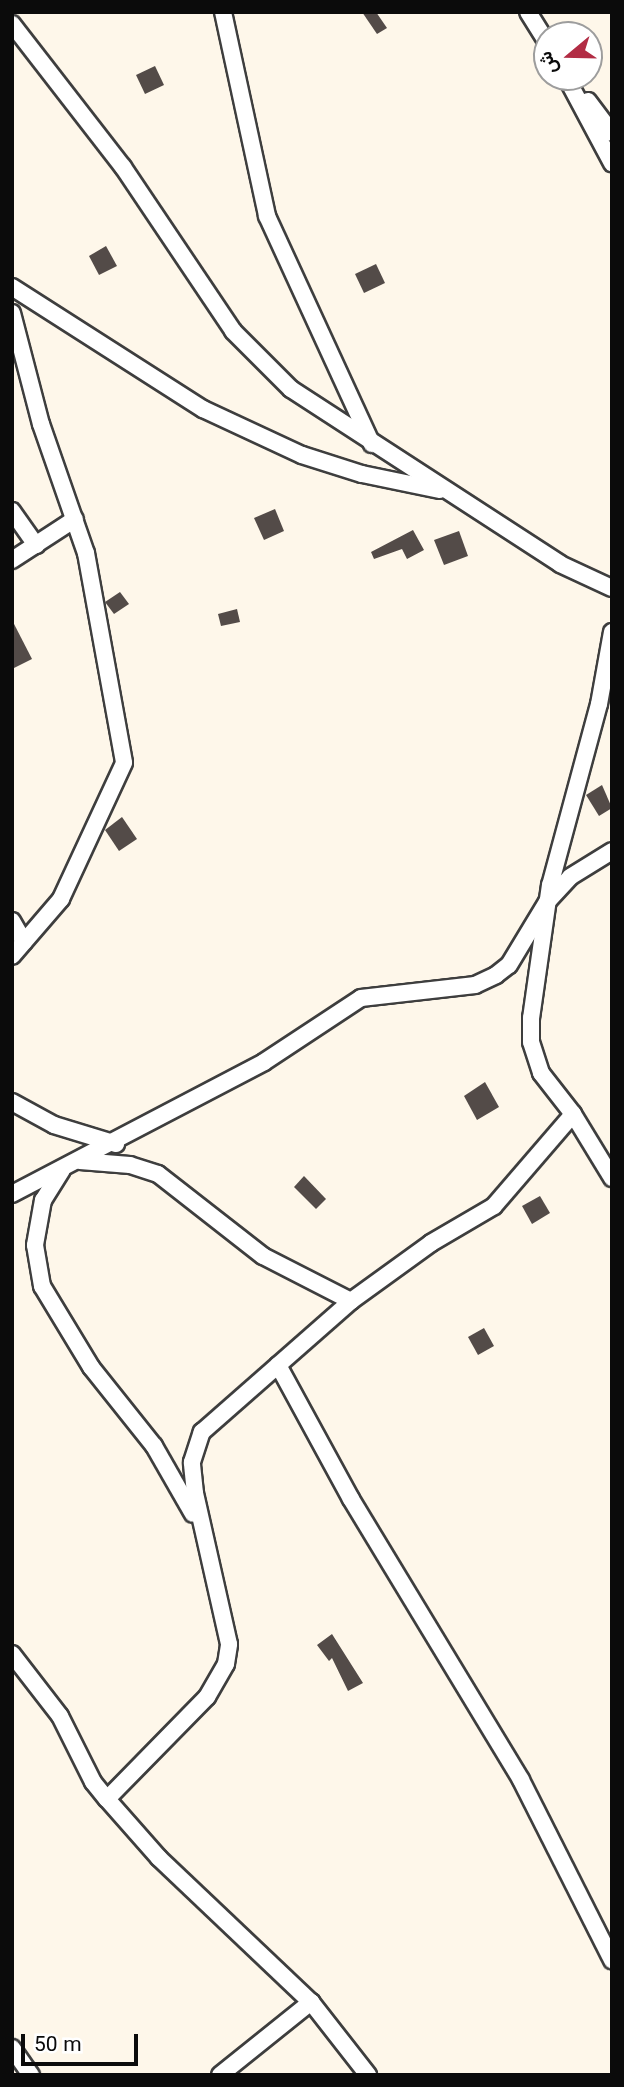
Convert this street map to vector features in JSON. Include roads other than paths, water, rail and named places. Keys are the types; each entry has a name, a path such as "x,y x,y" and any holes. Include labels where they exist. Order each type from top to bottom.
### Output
{"street":[{"path":"223,12 267,216 373,446"},
{"path":"12,24 123,167 233,331 292,389 373,446 453,493 560,564 612,588"},
{"path":"575,91 612,163"},
{"path":"579,91 612,133"},
{"path":"12,287 203,409 302,454 362,474 453,493"},
{"path":"12,313 41,424 75,519 100,620 124,764 61,899 12,956"},
{"path":"12,511 36,545"},
{"path":"12,561 75,519"},
{"path":"612,632 599,704 547,902 531,1042 541,1073 573,1114 612,1178"},
{"path":"12,1194 116,1144 264,1062 361,998 475,985 496,975 509,965 547,902 570,877 612,850"},
{"path":"12,921 24,942"},
{"path":"12,1102 54,1125 116,1144"},
{"path":"107,1799 207,1697 226,1664 229,1644 199,1526 192,1462 202,1432 351,1301 431,1243 494,1206 573,1114"},
{"path":"79,1161 130,1165 158,1174 263,1256 351,1301"},
{"path":"63,1168 43,1200 35,1245 42,1286 90,1367 154,1446 199,1526"},
{"path":"278,1365 351,1499 521,1780 612,1961"},
{"path":"12,1654 60,1716 93,1783 159,1858 311,2003 368,2075"},
{"path":"220,2075 311,2003"},
{"path":"12,2048 31,2075"}]}
